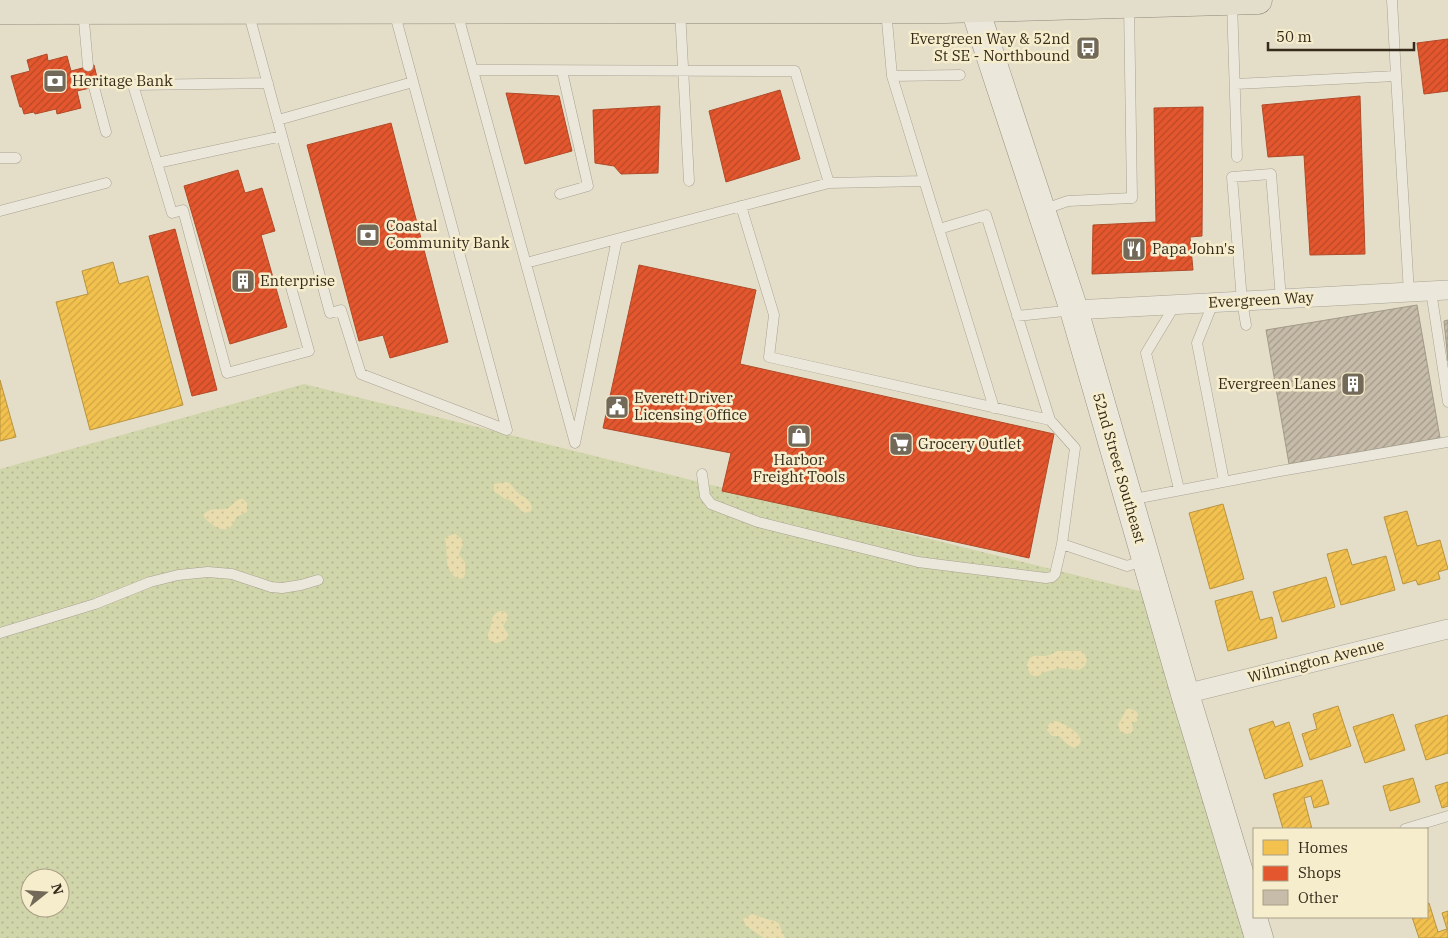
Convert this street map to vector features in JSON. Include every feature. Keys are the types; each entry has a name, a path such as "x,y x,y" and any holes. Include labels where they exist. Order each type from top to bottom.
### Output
{"main road":[{"path":"0,10 83,10 139,5 218,5 248,10 390,6 456,8 575,4 672,6 784,4 886,9 973,4 1129,4 1231,1"}],"street":[{"name":"52nd Street Southeast","path":"973,4 1074,310 1185,694 1243,871 1253,913"},
{"name":"Evergreen Way","path":"1074,310 1440,291"},
{"name":"Wilmington Avenue","path":"1185,694 1448,629"},
{"name":"52nd Street Southeast","path":"1254,918 1259,938"}],"lane":[{"path":"1392,0 1409,292"},
{"path":"1231,1 1237,157"},
{"path":"1041,210 1068,201 1132,198 1129,4"},
{"path":"248,10 330,313 341,310 360,374 507,430 413,82 390,6"},
{"path":"672,6 684,71 689,181"},
{"path":"456,8 575,443 617,239"},
{"path":"886,9 892,76 994,408"},
{"path":"83,10 88,66"},
{"path":"473,70 795,71 829,183"},
{"path":"560,194 588,186 562,71"},
{"path":"892,76 960,75"},
{"path":"1235,84 1396,76"},
{"path":"278,120 413,82"},
{"path":"268,83 133,85 172,213 183,210 227,373 309,351 291,287"},
{"path":"94,87 106,132"},
{"path":"157,163 282,136"},
{"path":"0,158 16,158"},
{"path":"1246,325 1242,301 1232,177 1271,174 1281,299"},
{"path":"526,264 829,183 924,181"},
{"path":"0,211 106,184"},
{"path":"740,206 774,315 769,357 1050,420"},
{"path":"702,474 704,496 711,504 758,522 918,562 1046,578 1052,577 1055,574 1062,544 1075,448 1050,420 986,215 939,229"},
{"path":"1440,291 1448,402"},
{"path":"1213,303 1197,343 1224,481"},
{"path":"1175,305 1146,353 1179,490"},
{"path":"1017,316 1074,310"},
{"path":"1129,500 1224,481 1448,442"},
{"path":"1062,544 1126,566 1146,560"},
{"path":"0,634 95,604 150,582 178,575 208,572 232,574 282,588 318,580"},
{"path":"1408,828 1448,816"}],"green space":[{"path":"304,384 1156,595 1259,938 0,938 0,469"}],"sand":[{"path":"506,482 526,498 532,507 531,511 524,513 510,500 505,499 494,491 494,484"},
{"path":"240,499 247,503 247,512 236,518 229,528 219,528 204,517 204,514 209,510 227,508"},
{"path":"455,534 462,539 463,544 459,555 465,562 465,575 463,578 458,579 453,575 448,565 445,539"},
{"path":"500,611 504,611 507,614 508,618 503,626 508,634 508,638 495,643 488,639 488,635 493,617"},
{"path":"1057,651 1081,651 1087,659 1085,666 1079,670 1060,668 1038,676 1030,674 1027,666 1031,657 1048,656"},
{"path":"1128,708 1136,711 1138,715 1137,721 1132,723 1133,731 1126,734 1120,731 1118,725"},
{"path":"1055,721 1070,728 1079,736 1081,741 1079,745 1074,748 1059,736 1052,736 1047,728 1049,724"},
{"path":"752,914 775,921 779,924 785,938 764,938 746,926 743,919"}],"building: Homes":[{"path":"113,262 119,284 148,276 183,405 90,430 56,302 88,294 82,271"},
{"path":"0,380 16,437 0,441"},
{"path":"1223,504 1244,579 1210,589 1189,513"},
{"path":"1407,511 1417,546 1440,540 1448,569 1438,572 1440,579 1418,585 1416,580 1403,584 1384,517"},
{"path":"1347,549 1352,565 1386,556 1395,590 1341,605 1327,554"},
{"path":"1326,577 1335,607 1282,622 1273,592"},
{"path":"1252,591 1260,620 1272,617 1277,638 1228,651 1215,601"},
{"path":"1338,706 1351,746 1310,760 1302,734 1317,729 1313,714"},
{"path":"1393,714 1405,750 1365,763 1353,727"},
{"path":"1448,715 1448,753 1426,760 1415,725"},
{"path":"1273,721 1275,727 1289,722 1303,766 1265,779 1249,729"},
{"path":"1413,778 1420,802 1390,811 1383,786"},
{"path":"1322,780 1329,804 1314,808 1311,796 1304,798 1312,828 1283,828 1273,794"},
{"path":"1448,782 1448,806 1442,808 1435,786"},
{"path":"1428,904 1438,932 1447,929 1442,913 1448,911 1448,938 1419,938 1412,918 1428,918"}],"building: Shops":[{"path":"1448,39 1448,91 1424,94 1417,43"},
{"name":"Heritage Bank","path":"47,54 48,61 67,56 71,71 94,65 99,86 77,91 81,108 57,114 56,109 35,114 34,112 24,114 22,107 20,107 11,76 30,71 27,60"},
{"path":"780,90 800,159 726,182 709,111"},
{"path":"506,93 559,96 572,151 525,164"},
{"path":"1360,96 1365,254 1310,255 1304,155 1268,157 1262,105"},
{"path":"660,106 658,173 621,174 614,166 595,163 593,110"},
{"path":"1203,107 1202,236 1190,237 1193,270 1092,274 1093,225 1156,222 1154,108"},
{"path":"391,123 448,342 390,358 383,335 359,341 307,145"},
{"name":"Enterprise","path":"238,170 245,193 262,188 275,231 261,235 287,327 230,344 184,186"},
{"path":"175,229 217,390 192,396 149,236"},
{"path":"639,265 756,290 740,364 1054,434 1029,558 722,491 731,453 603,428"}],"building: Other":[{"name":"Evergreen Lanes","path":"1417,305 1440,438 1289,464 1266,330"},
{"path":"1448,320 1448,361 1444,321"}],"place":[{"name":"Evergreen Way & 52nd St SE - Northbound","path":"1088,48"},
{"name":"Heritage Bank","path":"55,81"},
{"name":"Coastal Community Bank","path":"368,235"},
{"name":"Papa John's","path":"1134,249"},
{"name":"Enterprise","path":"243,281"},
{"name":"Evergreen Lanes","path":"1353,384"},
{"name":"Everett Driver Licensing Office","path":"617,407"},
{"name":"Harbor Freight Tools","path":"799,436"},
{"name":"Grocery Outlet","path":"901,444"}]}
